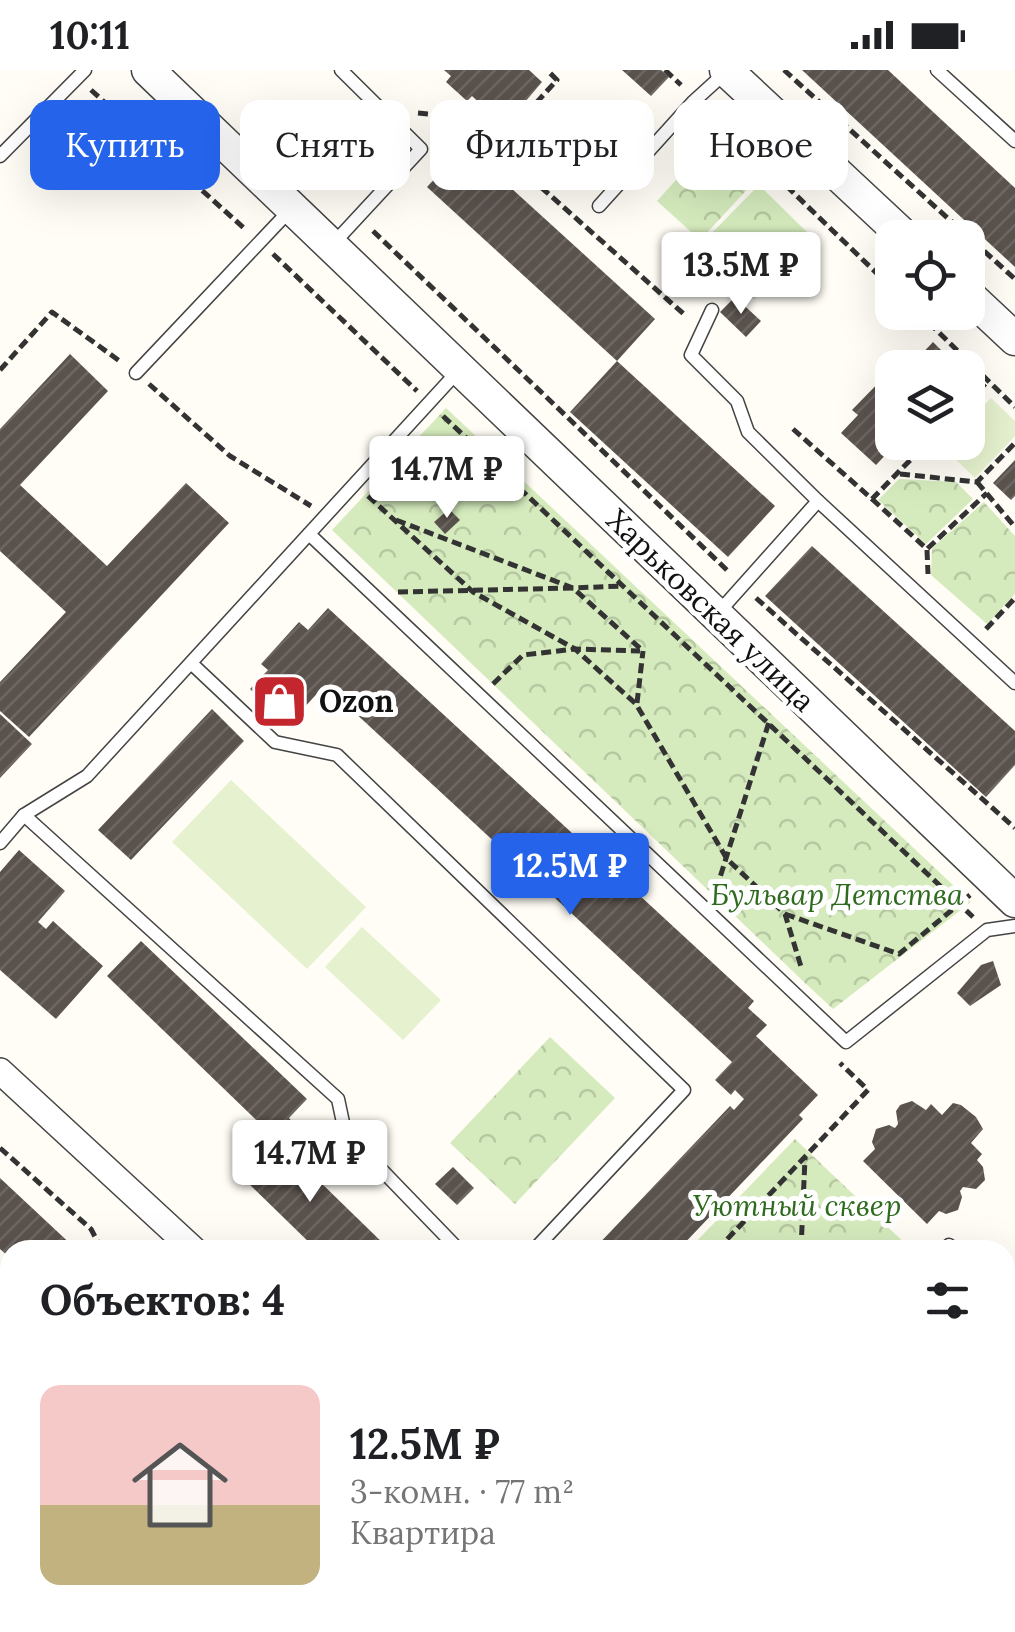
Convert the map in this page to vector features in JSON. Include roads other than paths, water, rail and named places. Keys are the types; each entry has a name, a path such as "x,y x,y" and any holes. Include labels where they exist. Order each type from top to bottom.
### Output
{"street":[{"name":"Харьковская улица","path":"148,70 1015,901"},
{"path":"727,70 887,220"},
{"path":"985,311 1015,339"},
{"path":"0,1071 177,1240"}],"lane":[{"path":"332,246 421,150 341,70"},
{"path":"598,206 727,70"},
{"path":"937,70 1015,140"},
{"path":"0,156 82,74"},
{"path":"136,372 292,208"},
{"path":"712,310 691,356 737,401 748,432 1015,683"},
{"path":"0,842 24,815 87,776 460,369"},
{"path":"717,615 818,501"},
{"path":"309,534 846,1042 987,930 1015,926"},
{"path":"191,663 275,742 337,755 684,1090 543,1240"},
{"path":"24,815 338,1099 345,1132 449,1240"}],"place":[{"name":"Ozon","path":"280,701"}],"park label":[{"name":"Бульвар Детства","path":"837,894"},
{"name":"Уютный сквер","path":"797,1205"}]}
